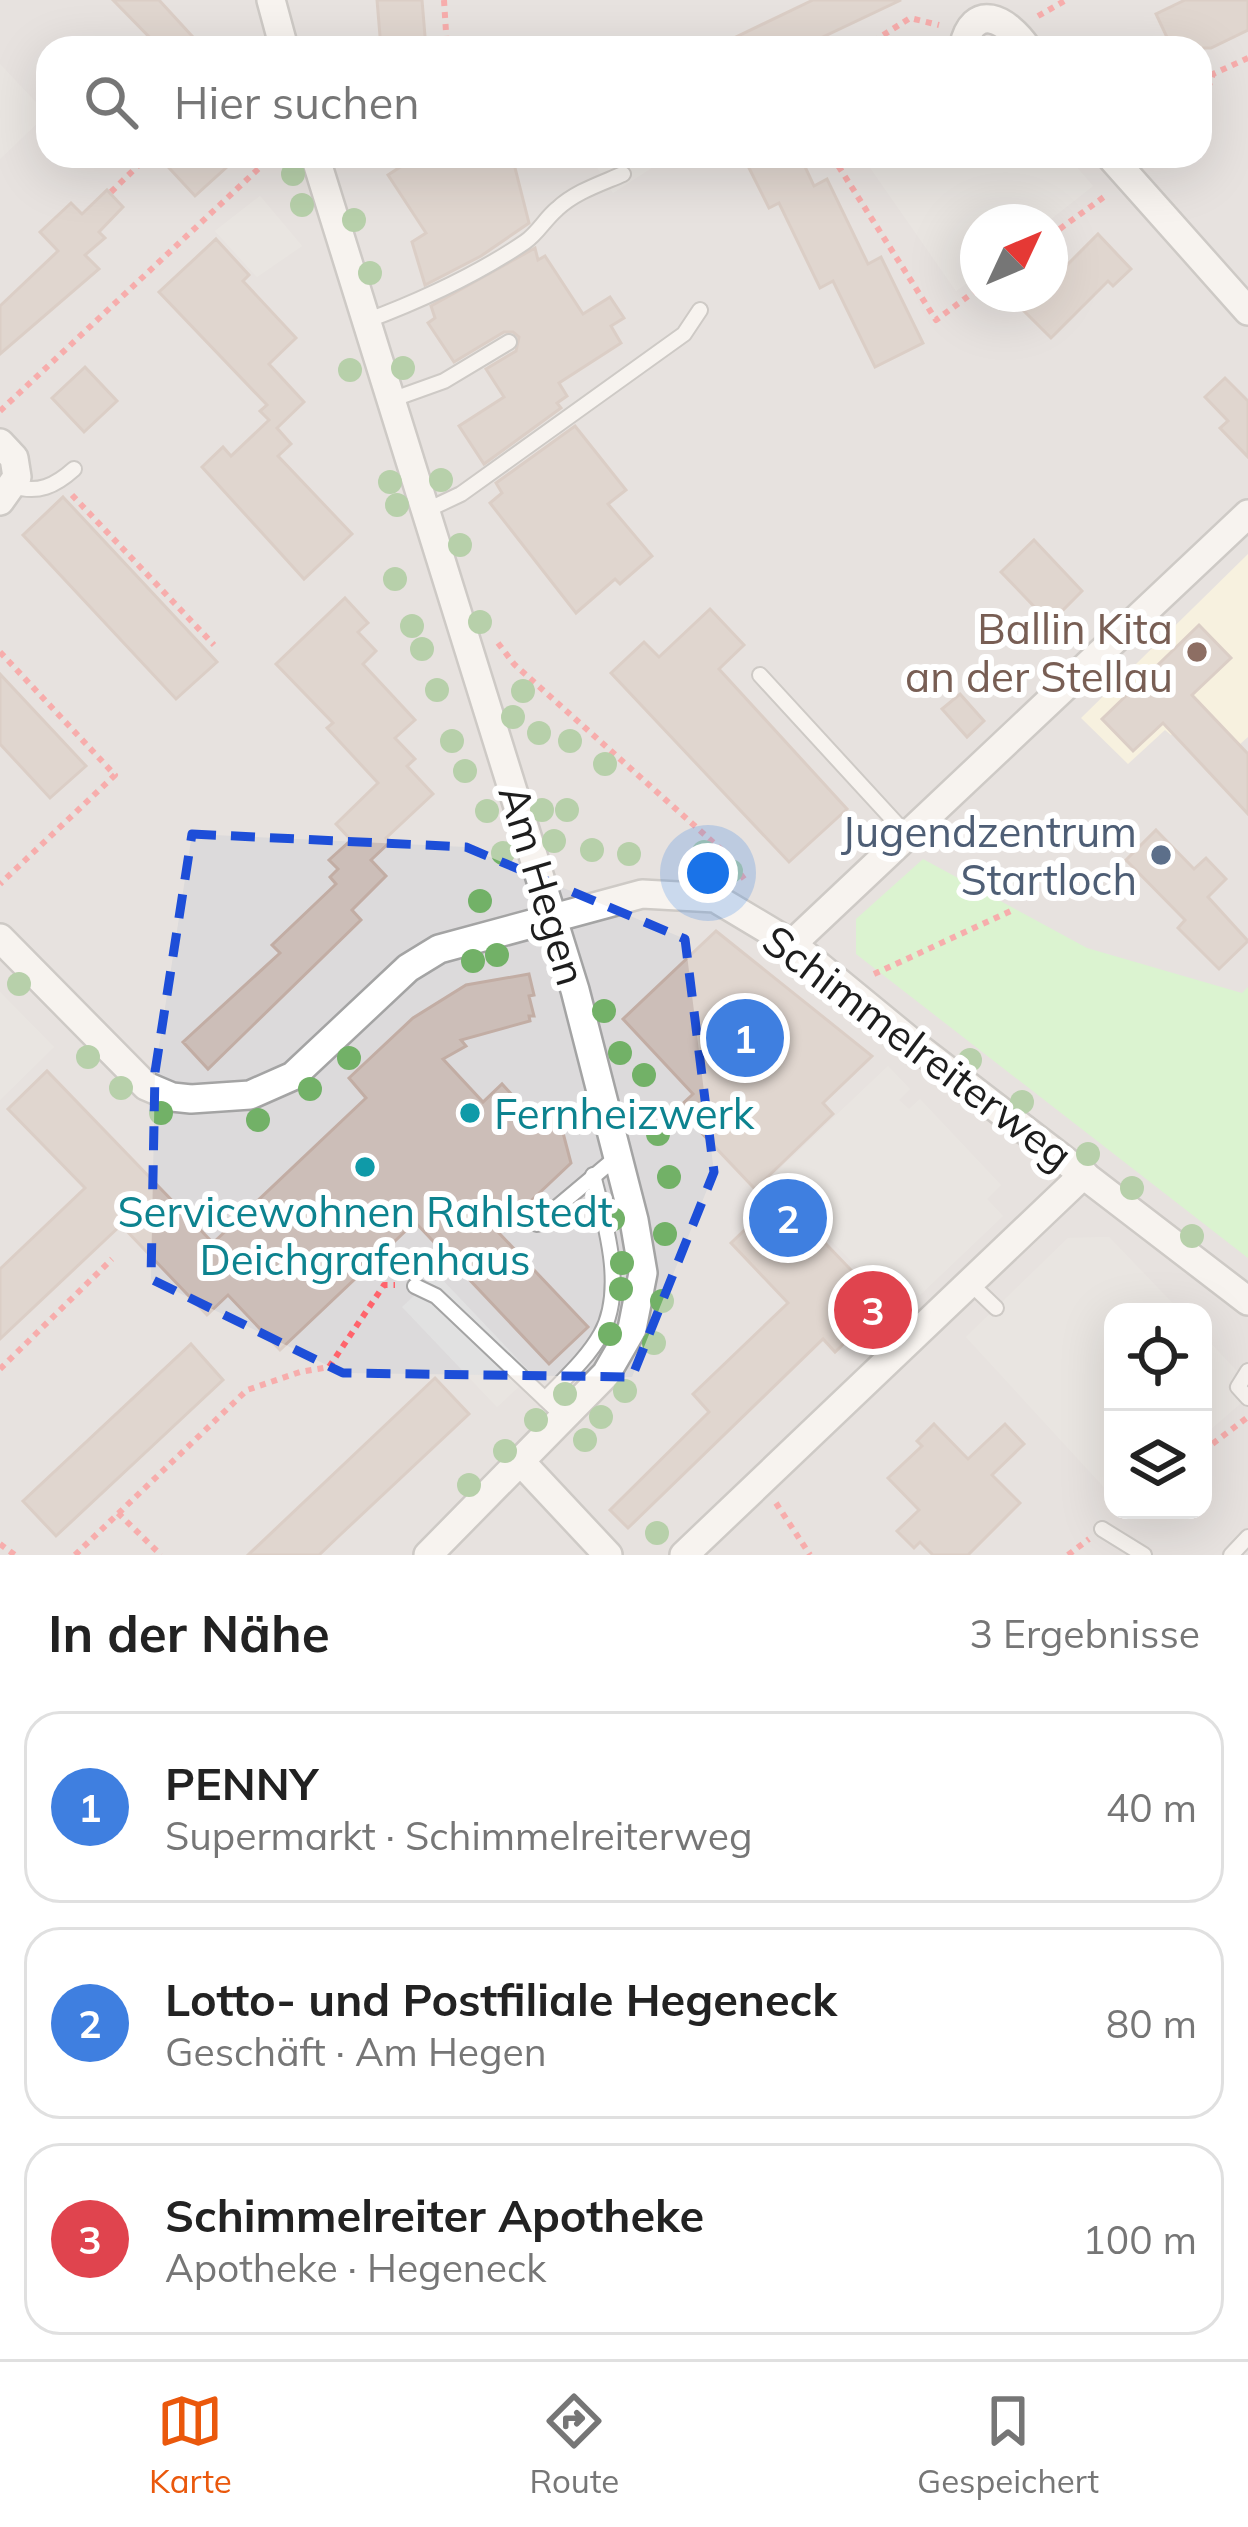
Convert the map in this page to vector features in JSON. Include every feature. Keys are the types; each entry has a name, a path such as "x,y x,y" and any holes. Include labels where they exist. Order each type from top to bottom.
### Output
{"street":[{"path":"271,0 281,36"},
{"path":"967,36 979,20 994,18 1018,36"},
{"name":"Am Hegen","path":"319,168 554,915 618,1156 643,1273 632,1329 606,1374 555,1409 521,1462 428,1555"},
{"path":"1121,168 1248,311"},
{"path":"0,443 17,466 6,494"},
{"path":"792,944 1248,514"},
{"name":"Schimmelreiterweg","path":"0,938 146,1087 172,1097 212,1100 250,1096 293,1076 420,959 461,940 642,894 715,898 792,944 1248,1301"},
{"path":"684,1555 1084,1174"},
{"path":"521,1462 608,1555"}],"lane":[{"path":"366,321 427,298 488,266 531,238 556,209 623,174"},
{"path":"425,511 461,494 684,334 700,310"},
{"path":"391,400 444,381 509,342"},
{"path":"6,494 50,487 74,470"},
{"path":"760,675 907,835"},
{"path":"537,1223 618,1156"},
{"path":"415,1286 436,1296 555,1409 602,1333 608,1313 612,1248 593,1175"},
{"path":"972,1285 996,1308"},
{"path":"1248,1371 1238,1387 1248,1398"},
{"path":"1102,1529 1144,1555"},
{"path":"1231,1555 1248,1537"}],"path":[{"path":"444,0 446,36"},
{"path":"882,36 910,18 954,36"},
{"path":"1212,77 1248,58"},
{"path":"111,192 136,168"},
{"path":"0,411 259,168"},
{"path":"840,168 936,320 960,303"},
{"path":"58,495 69,492 214,645"},
{"path":"487,628 514,664 725,853 752,889"},
{"path":"0,652 115,775 0,884"},
{"path":"843,988 1015,909"},
{"path":"0,1369 112,1259"},
{"path":"75,1555 247,1390 329,1367 384,1285 415,1286"},
{"path":"1212,1444 1248,1417"},
{"path":"763,1483 810,1555"},
{"path":"118,1513 161,1555"},
{"path":"0,1544 15,1555"}],"highlighted area":[{"path":"192,834 466,847 685,939 714,1172 632,1377 343,1373 151,1279 155,1072"}],"shaded area":[{"path":"0,0 1248,0 1248,1555 0,1555"},
{"path":"0,64 36,102 36,125 0,159"},
{"path":"597,168 652,168 613,193"},
{"path":"870,168 1077,168 1093,186 1068,206 960,204 960,288 956,291"},
{"path":"260,196 302,246 257,277 215,231"},
{"name":"Ballin Kita an der Stellau","path":"1248,554 1248,737 1239,745 1203,706 1171,735 1165,730 1128,764 1081,718"},
{"path":"0,992 54,1047 0,1100"},
{"path":"888,1066 910,1089 899,1100 909,1109 920,1099 1001,1185 987,1199 1003,1216 920,1295 907,1282 888,1300 771,1177"},
{"path":"1109,1237 1172,1303 1104,1303 1104,1487 966,1337 1068,1238"},
{"path":"437,1274 532,1374 497,1407 402,1307"},
{"path":"1212,1345 1248,1383 1248,1397 1212,1428"}],"green space":[{"path":"923,859 1087,948 1242,993 1248,987 1248,1258 856,954 856,919"}],"building":[{"path":"113,0 159,0 192,36 148,36"},
{"path":"377,0 422,0 425,36 380,36"},
{"path":"813,0 901,0 825,36 738,36"},
{"path":"1185,0 1248,0 1248,30 1212,48 1212,36 1166,36 1156,14"},
{"path":"169,168 226,168 195,196"},
{"path":"399,168 515,168 529,223 481,256 425,285 412,242 426,233 388,175"},
{"path":"749,168 806,168 814,186 827,179 868,264 881,257 923,343 875,367 833,281 820,288 779,203 769,208"},
{"path":"107,190 123,207 99,232 105,238 85,255 99,269 0,354 0,306 58,251 40,232 71,203 82,214"},
{"path":"1098,234 1131,269 1113,286 1108,281 1051,338 1025,312 1068,312 1068,264"},
{"path":"216,239 249,275 243,281 296,338 269,364 304,402 277,428 291,444 278,456 352,534 304,579 202,467 223,447 231,456 269,420 260,411 267,405 159,292"},
{"path":"535,248 538,260 545,256 583,314 610,297 624,318 611,326 621,343 559,383 567,396 557,403 561,408 484,464 459,426 504,397 486,369 516,351 519,337 504,332 454,362 428,323 435,318 431,306"},
{"path":"85,367 117,401 84,432 52,398"},
{"path":"1225,378 1248,401 1248,457 1220,428 1228,421 1205,397"},
{"path":"575,426 626,490 608,504 652,556 620,584 615,579 576,613 490,503 502,493 496,483"},
{"path":"63,497 217,662 176,699 23,535"},
{"path":"1034,540 1082,591 1050,623 1001,572"},
{"path":"345,598 368,623 358,632 376,651 363,664 415,720 395,738 415,759 407,766 433,794 386,838 390,842 371,860 386,876 352,910 361,920 208,1069 183,1042 280,953 272,945 336,884 330,877 338,869 329,860 351,840 336,824 378,783 327,728 333,723 276,664"},
{"path":"710,609 744,645 719,669 847,809 789,862 611,673 644,642 659,657"},
{"path":"1199,625 1231,658 1192,695 1248,754 1248,814 1163,723 1133,751 1102,719"},
{"path":"0,674 86,766 50,798 0,744"},
{"path":"960,694 984,721 967,737 942,709"},
{"path":"1156,830 1194,869 1206,858 1226,879 1208,897 1248,941 1219,969 1178,928 1185,920 1126,860"},
{"path":"716,931 872,1056 823,1103 833,1114 755,1189 678,1108 693,1094 623,1019"},
{"name":"Servicewohnen Rahlstedt Deichgrafenhaus","path":"529,974 534,995 529,996 534,1016 529,1016 530,1021 461,1040 466,1046 443,1059 483,1102 502,1084 541,1126 557,1110 571,1163 498,1232 588,1327 549,1364 415,1222 280,1350 228,1295 207,1315 121,1225 0,1339 0,1269 85,1188 8,1109 47,1071 213,1243 366,1098 349,1078 413,1018 466,985"},
{"path":"780,1196 896,1317 867,1345 855,1333 835,1352 823,1339 628,1528 610,1510 709,1412 693,1394 788,1303 731,1243"},
{"path":"191,1344 223,1380 56,1536 23,1501"},
{"path":"435,1378 469,1414 319,1555 248,1555"},
{"path":"934,1424 968,1459 1005,1424 1024,1444 992,1475 1020,1503 968,1555 933,1555 920,1542 914,1548 897,1531 919,1510 888,1478 922,1446 917,1441"}],"place":[{"name":"Ballin Kita an der Stellau","path":"1197,652"},
{"name":"Jugendzentrum Startloch","path":"1161,855"},
{"name":"PENNY","path":"745,1038"},
{"name":"Fernheizwerk","path":"470,1113"},
{"name":"Servicewohnen Rahlstedt Deichgrafenhaus","path":"365,1167"},
{"name":"Lotto- und Postfiliale Hegeneck","path":"788,1218"},
{"name":"Schimmelreiter Apotheke","path":"873,1310"}]}
